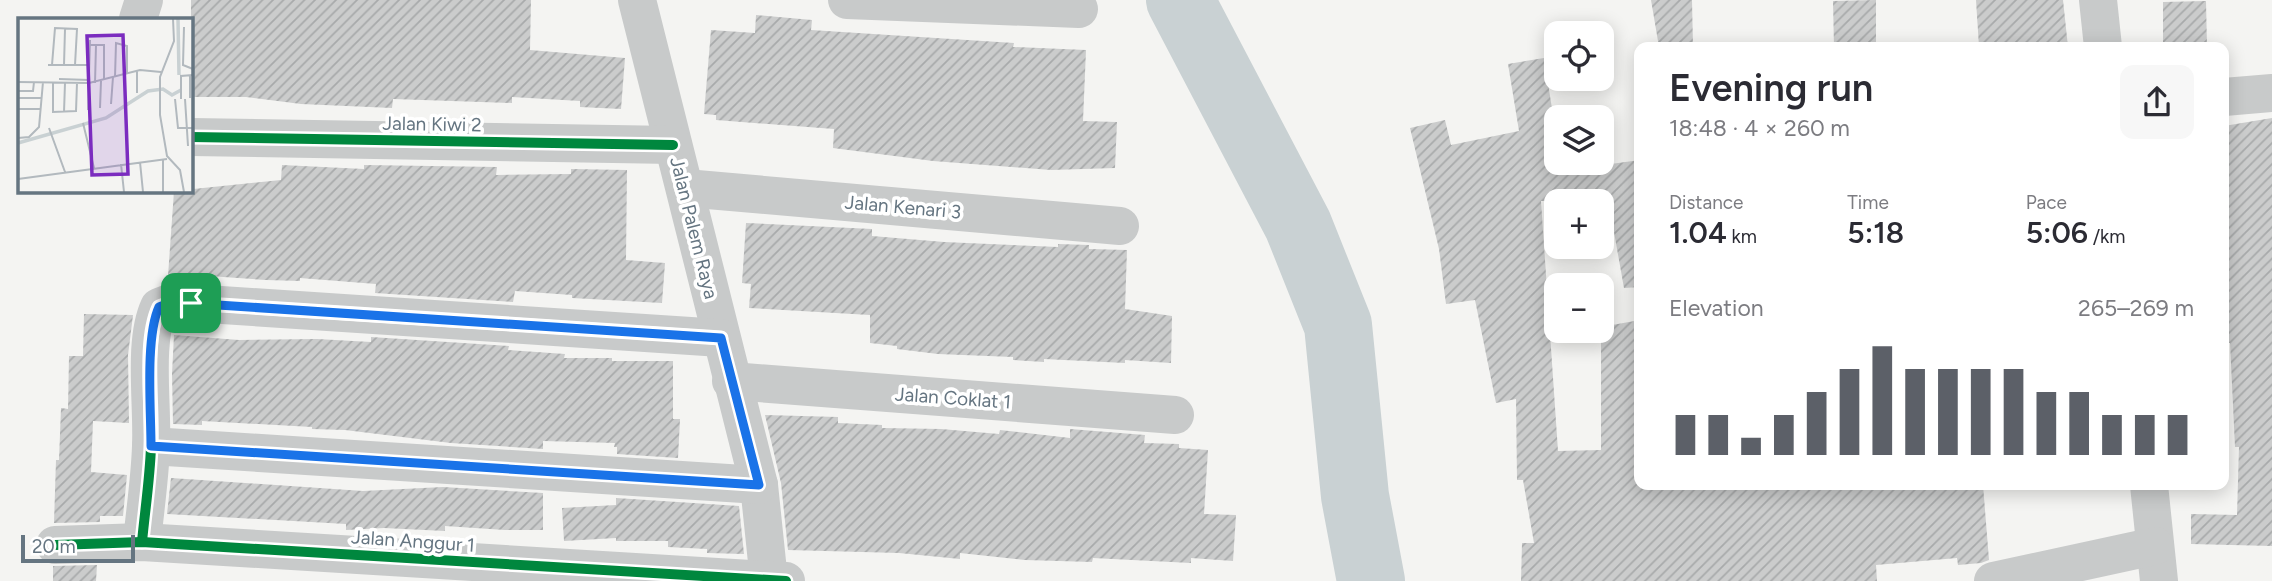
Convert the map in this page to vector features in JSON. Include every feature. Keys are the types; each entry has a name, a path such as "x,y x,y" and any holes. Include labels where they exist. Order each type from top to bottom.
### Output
{"street":[{"path":"138,18 144,0"},
{"name":"Jalan Palem Raya","path":"637,0 759,485 775,581"},
{"path":"847,0 1079,9"},
{"path":"2098,0 2102,42"},
{"path":"2229,97 2272,93"},
{"name":"Jalan Kiwi 2","path":"192,137 673,145"},
{"name":"Jalan Kenari 3","path":"685,188 1121,226"},
{"path":"142,542 151,446 154,317 159,307 172,302 721,338"},
{"name":"Jalan Coklat 1","path":"731,382 1175,415"},
{"path":"151,446 759,485"},
{"path":"1993,581 2157,563 2150,490"},
{"name":"Jalan Anggur 1","path":"55,545 142,542 474,572 775,581"}],"building":[{"path":"191,0 531,0 530,50 625,58 621,109 580,107 580,101 512,97 512,103 393,99 392,108 301,104 246,97 192,97"},
{"path":"1651,0 1692,0 1693,42 1658,42"},
{"path":"1876,0 1876,42 1834,42 1833,1"},
{"path":"1976,0 2063,0 2067,42 1979,42"},
{"path":"2206,1 2207,42 2163,42 2163,2"},
{"path":"756,15 812,20 811,30 1014,43 1013,47 1086,50 1083,121 1117,122 1115,168 1051,170 933,161 833,148 834,129 716,120 716,115 704,114 711,30 755,33"},
{"path":"1544,58 1544,91 1549,91 1551,105 1544,105 1544,175 1614,175 1614,164 1634,161 1634,287 1624,288 1614,232 1614,189 1544,189 1544,201 1541,201 1546,273 1544,343 1551,343 1558,451 1601,450 1601,343 1614,343 1614,325 1634,321 1634,490 1983,490 1989,560 1958,565 1957,558 1876,565 1877,581 1521,581 1522,543 1534,543 1523,480 1517,480 1516,399 1496,403 1475,300 1446,304 1439,249 1410,128 1445,120 1451,145 1519,131 1508,64"},
{"path":"2272,118 2272,546 2191,544 2191,514 2237,515 2239,447 2235,447 2229,343 2229,125"},
{"path":"282,165 364,169 364,165 497,167 496,175 571,174 571,169 627,170 626,260 665,263 662,303 572,298 572,295 515,291 513,302 375,293 376,284 300,278 300,281 168,276 174,192 281,180"},
{"path":"746,223 872,229 872,236 944,242 1058,247 1058,244 1089,245 1089,249 1127,250 1125,309 1172,316 1171,363 1044,359 1044,362 1013,360 1013,357 938,354 897,349 897,346 870,343 870,315 749,308 751,284 742,283"},
{"path":"84,314 133,315 128,355 129,423 93,421 91,472 127,475 123,516 100,516 100,522 54,523 61,408 68,409 69,356 83,356"},
{"path":"174,335 239,340 317,339 371,342 371,337 509,346 508,350 565,354 564,358 673,361 673,419 680,419 678,458 617,454 615,443 543,441 543,449 451,443 312,427 202,421 202,425 173,424"},
{"path":"765,415 838,417 838,423 882,425 882,428 999,434 1000,430 1070,438 1070,429 1145,435 1144,443 1179,444 1179,448 1208,450 1204,514 1236,515 1233,561 1191,558 1191,563 1093,558 1092,562 1025,560 960,553 960,559 899,553 788,550 781,483"},
{"path":"171,478 363,491 443,487 543,493 543,530 445,526 445,531 384,528 346,530 346,524 167,514"},
{"path":"616,498 739,506 744,554 707,553 707,549 668,547 668,541 616,541 616,538 564,541 562,508 616,505"},
{"path":"97,565 96,581 53,581 53,566"}],"waterway":[{"path":"1180,0 1298,225 1338,325 1355,496 1371,581"}],"cycle path":[{"path":"192,137 673,145"},
{"path":"142,542 151,446 151,337 159,307 172,302 721,338"},
{"path":"55,545 142,542 786,581"}],"route":[{"path":"172,302 191,303 721,338 759,485 151,446 154,317 159,307 172,302"}]}
